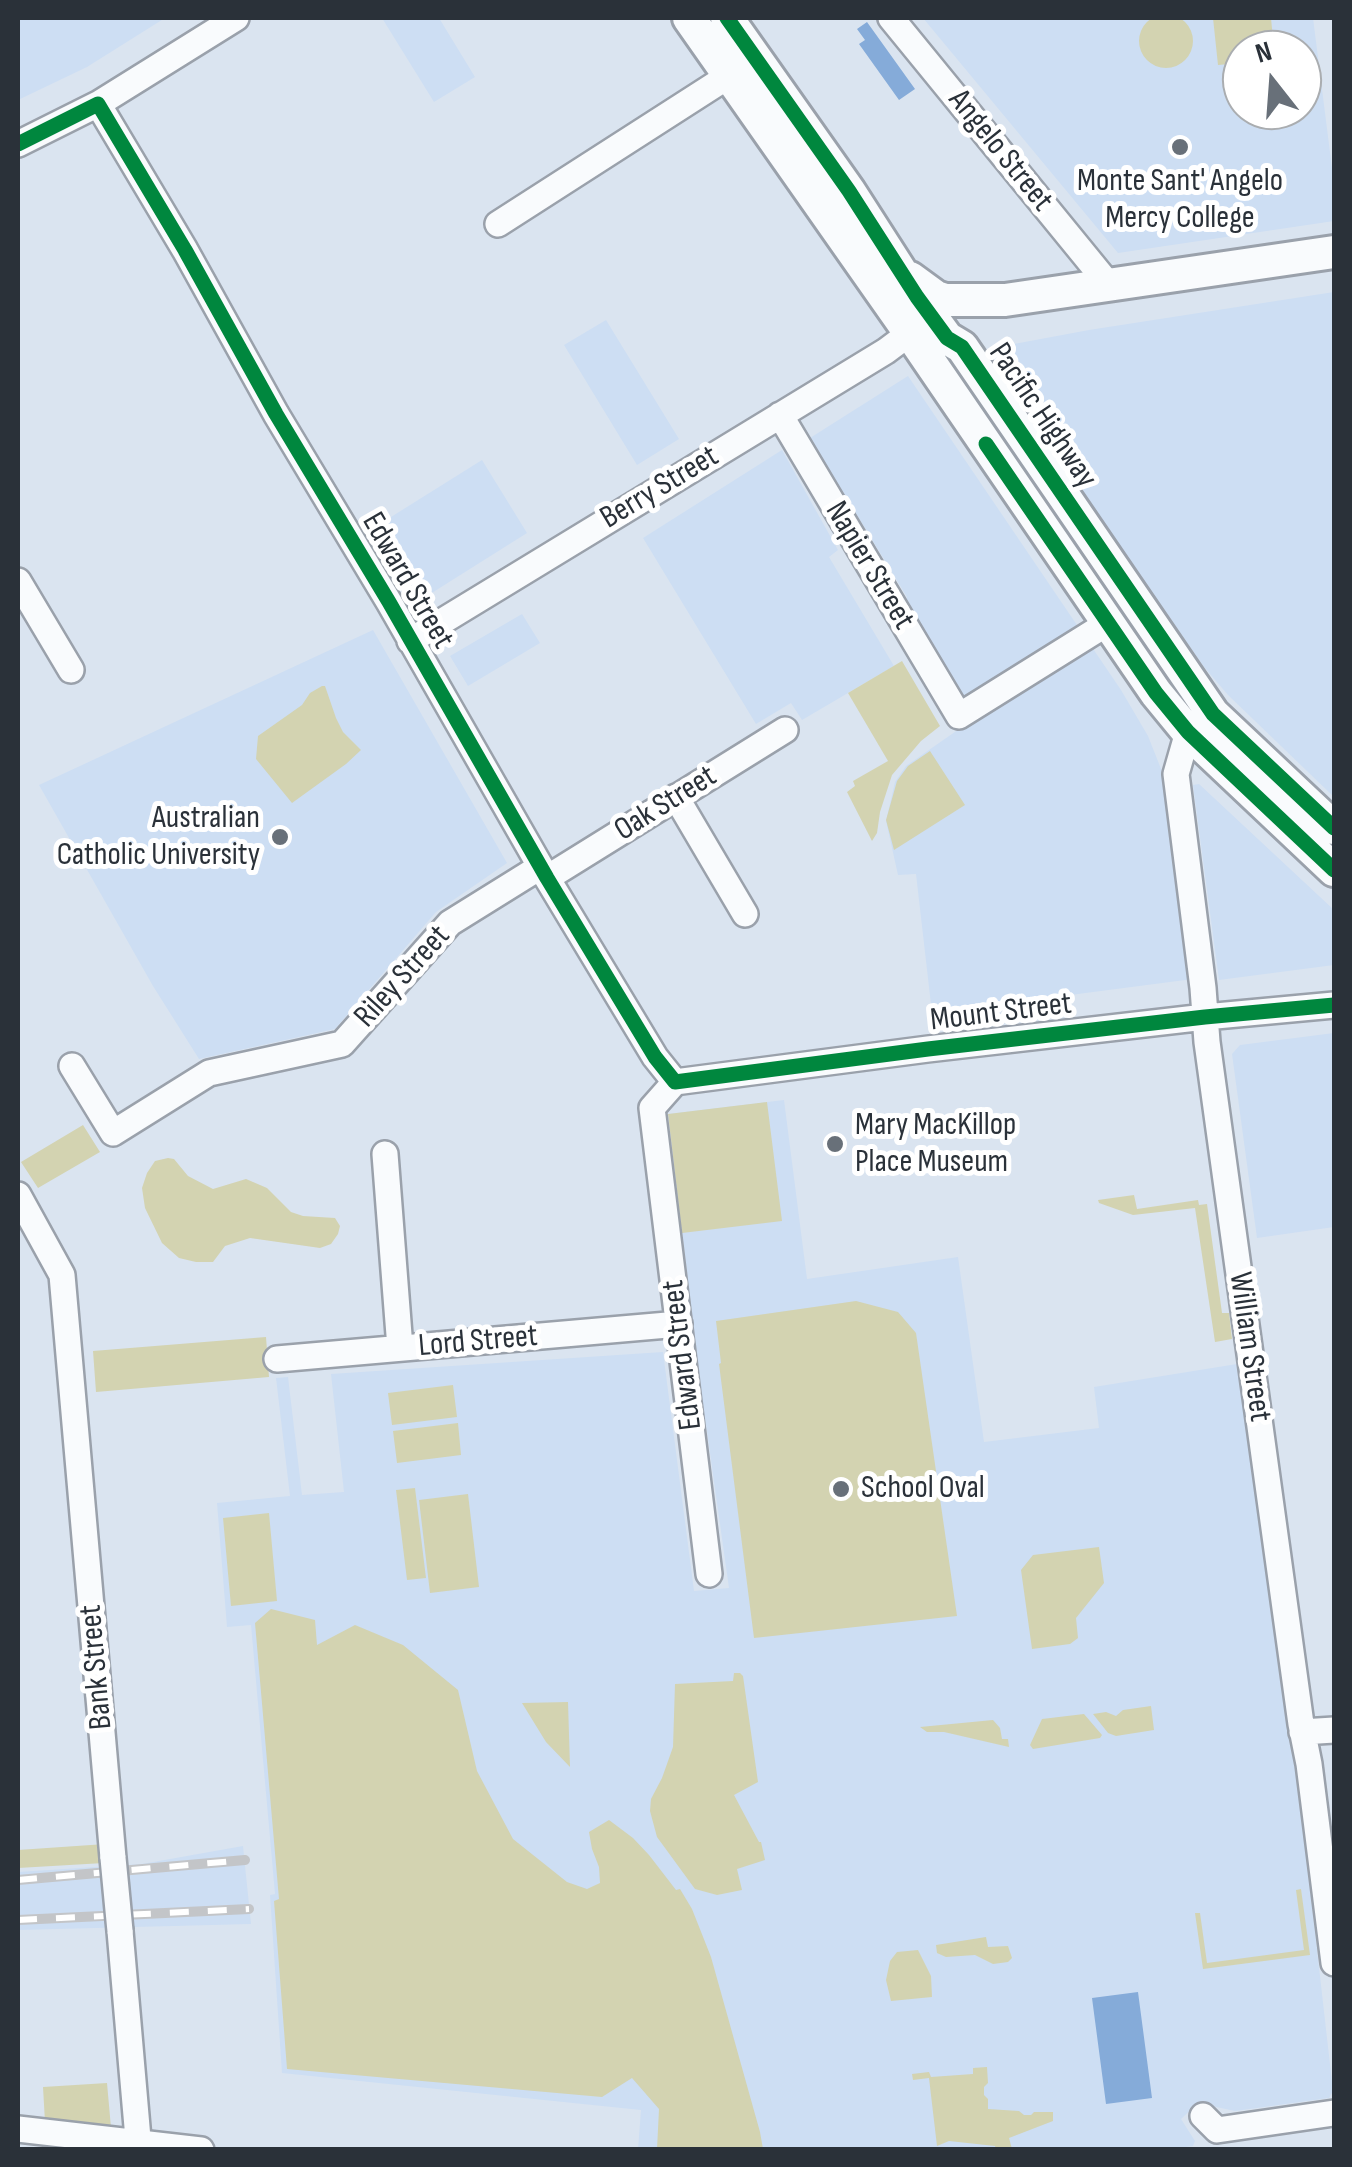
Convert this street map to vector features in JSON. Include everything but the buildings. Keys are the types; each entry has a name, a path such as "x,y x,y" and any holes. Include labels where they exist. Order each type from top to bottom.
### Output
{"main road":[{"name":"Pacific Highway","path":"689,18 1156,693 1188,732 1334,870"},
{"name":"Pacific Highway","path":"727,18 948,338 962,347 1213,714 1334,828"},
{"path":"899,268 945,300 1004,300 1334,252"},
{"path":"948,338 957,326 1004,300"},
{"name":"Pacific Highway","path":"948,338 952,363 979,403 986,444"}],"street":[{"path":"18,144 98,104 236,18"},
{"name":"Angelo Street","path":"891,18 1109,286"},
{"path":"498,224 730,75"},
{"name":"Edward Street","path":"98,104 543,873 654,1057 675,1082 652,1108 709,1574"},
{"name":"Berry Street","path":"410,641 910,333"},
{"name":"Napier Street","path":"780,415 959,716 1108,622"},
{"path":"18,582 70,670"},
{"name":"Oak Street","path":"543,873 676,798 785,730"},
{"name":"William Street","path":"1188,732 1176,774 1209,1061 1334,1963"},
{"path":"676,798 745,914"},
{"name":"Riley Street","path":"72,1066 113,1133 208,1073 342,1044 450,923 543,873"},
{"name":"Mount Street","path":"675,1082 928,1049 1334,1005"},
{"path":"386,1154 400,1348"},
{"name":"Bank Street","path":"18,1195 62,1275 139,2146"},
{"name":"Lord Street","path":"278,1360 679,1324"},
{"path":"1302,1732 1334,1730"},
{"path":"1203,2116 1218,2130 1334,2113"},
{"path":"18,2129 139,2146 201,2150"}],"shaded area":[{"path":"18,18 165,18 87,67 18,100"},
{"path":"382,18 439,18 475,77 434,102"},
{"name":"Monte Sant' Angelo Mercy College","path":"923,18 1313,18 1315,30 1222,30 1222,130 1322,130 1322,89 1334,184 1334,221 1118,253"},
{"path":"1334,292 1334,797 1204,667 987,349"},
{"path":"606,320 679,439 637,465 564,345"},
{"path":"908,376 1121,690 1148,736 1165,779 1193,979 932,1013 916,874 898,875 886,821 895,782 906,766 972,720 903,607 907,597 810,438"},
{"path":"782,450 838,550 829,557 894,666 802,720 791,703 756,724 643,538"},
{"path":"482,460 527,533 419,601 375,527"},
{"path":"522,614 540,643 468,686 450,656"},
{"name":"Australian Catholic University","path":"373,630 507,863 436,912 335,1029 199,1059 39,785"},
{"path":"1199,784 1334,910 1334,965 1219,980 1193,785"},
{"path":"1334,1033 1334,1227 1257,1238 1232,1054 1240,1045"},
{"path":"784,1100 807,1279 958,1257 984,1442 1099,1428 1094,1387 1237,1364 1297,1773 1333,2091 1329,2098 1235,2111 1198,2103 1181,2119 1195,2141 1193,2146 1171,2149 638,2150 641,2110 282,2073 270,1895 275,1894 251,1625 227,1627 217,1503 290,1496 276,1378 288,1377 302,1495 344,1492 331,1374 663,1352 694,1591 729,1588 668,1114"},
{"path":"243,1846 251,1924 18,1930 18,1872 142,1864"}],"green space":[{"path":"1166,14 1185,22 1193,41 1185,60 1166,68 1147,60 1139,41 1147,22"},
{"path":"1213,18 1271,18 1272,30 1222,30 1222,65 1218,65"},
{"path":"902,661 940,726 921,741 892,775 872,841 847,792 855,786 853,781 888,761 848,693"},
{"path":"322,686 343,732 361,750 292,803 256,759 258,736"},
{"path":"930,751 965,805 894,850 886,820 897,781 908,766"},
{"path":"767,1102 782,1221 682,1233 668,1114"},
{"path":"83,1125 100,1152 38,1188 21,1162"},
{"path":"174,1159 188,1176 213,1189 246,1179 267,1188 291,1212 335,1218 340,1226 338,1234 331,1244 320,1248 250,1238 225,1246 213,1262 179,1258 162,1243 145,1208 142,1188 155,1161"},
{"path":"1134,1195 1137,1209 1198,1200 1199,1205 1207,1204 1222,1313 1229,1313 1232,1339 1215,1342 1195,1208 1133,1215 1098,1200"},
{"name":"School Oval","path":"856,1301 898,1312 916,1333 957,1616 754,1638 716,1321"},
{"path":"266,1337 269,1377 96,1392 93,1351"},
{"path":"453,1385 457,1417 392,1425 388,1393"},
{"path":"458,1423 461,1455 397,1463 393,1431"},
{"path":"415,1488 426,1578 407,1580 396,1490"},
{"path":"468,1494 479,1587 430,1593 419,1500"},
{"path":"269,1513 277,1601 231,1606 223,1518"},
{"path":"1099,1547 1104,1583 1076,1618 1078,1638 1070,1644 1032,1649 1021,1570 1033,1555"},
{"path":"271,1609 315,1620 317,1645 355,1625 403,1645 458,1690 477,1771 513,1839 567,1882 587,1889 600,1883 589,1832 609,1820 633,1838 676,1890 680,1889 711,1957 763,2149 657,2149 659,2109 632,2078 602,2097 287,2069 274,1901 279,1899 255,1623"},
{"path":"734,1673 743,1676 758,1782 734,1795 761,1842 765,1860 737,1869 742,1890 717,1895 695,1889 657,1837 650,1811 651,1799 673,1747 675,1684 733,1681"},
{"path":"568,1702 570,1767 546,1742 522,1703"},
{"path":"1151,1706 1154,1730 1116,1736 1108,1733 1093,1714 1106,1712 1116,1716 1123,1710"},
{"path":"1084,1714 1102,1735 1100,1738 1033,1749 1030,1745 1042,1719"},
{"path":"993,1720 1002,1739 1008,1739 1009,1747 944,1732 927,1732 920,1727"},
{"path":"120,1843 121,1862 18,1868 18,1850"},
{"path":"1301,1889 1310,1955 1203,1969 1195,1913 1200,1913 1207,1963 1304,1950 1296,1890"},
{"path":"986,1937 988,1947 1008,1946 1012,1958 993,1964 975,1955 946,1957 937,1953 936,1945"},
{"path":"918,1950 931,1976 932,1997 891,2001 886,1980 890,1961 897,1952"},
{"path":"987,2067 984,2095 988,2109 1019,2111 1024,2115 1053,2112 1053,2121 1009,2138 1012,2149 949,2141 937,2146 929,2078 913,2080 912,2074 973,2074 973,2068"},
{"path":"107,2083 111,2128 45,2122 43,2087"}],"water":[{"path":"867,22 915,89 899,100 859,44 865,40 857,29"},
{"path":"1138,1992 1152,2098 1106,2104 1092,1998"}],"railway":[{"path":"18,1880 245,1860"},
{"path":"18,1920 249,1909"}],"cycle path":[{"path":"727,18 849,191 917,297 947,338 962,347 1213,714 1334,828"},
{"path":"18,144 98,104 547,878 655,1057 675,1082 928,1049 1334,1005"},
{"path":"986,444 1156,693 1188,732 1334,870"}],"place":[{"name":"Monte Sant' Angelo Mercy College","path":"1180,147"},
{"name":"Australian Catholic University","path":"280,837"},
{"name":"Mary MacKillop Place Museum","path":"835,1144"},
{"name":"School Oval","path":"841,1489"}]}
